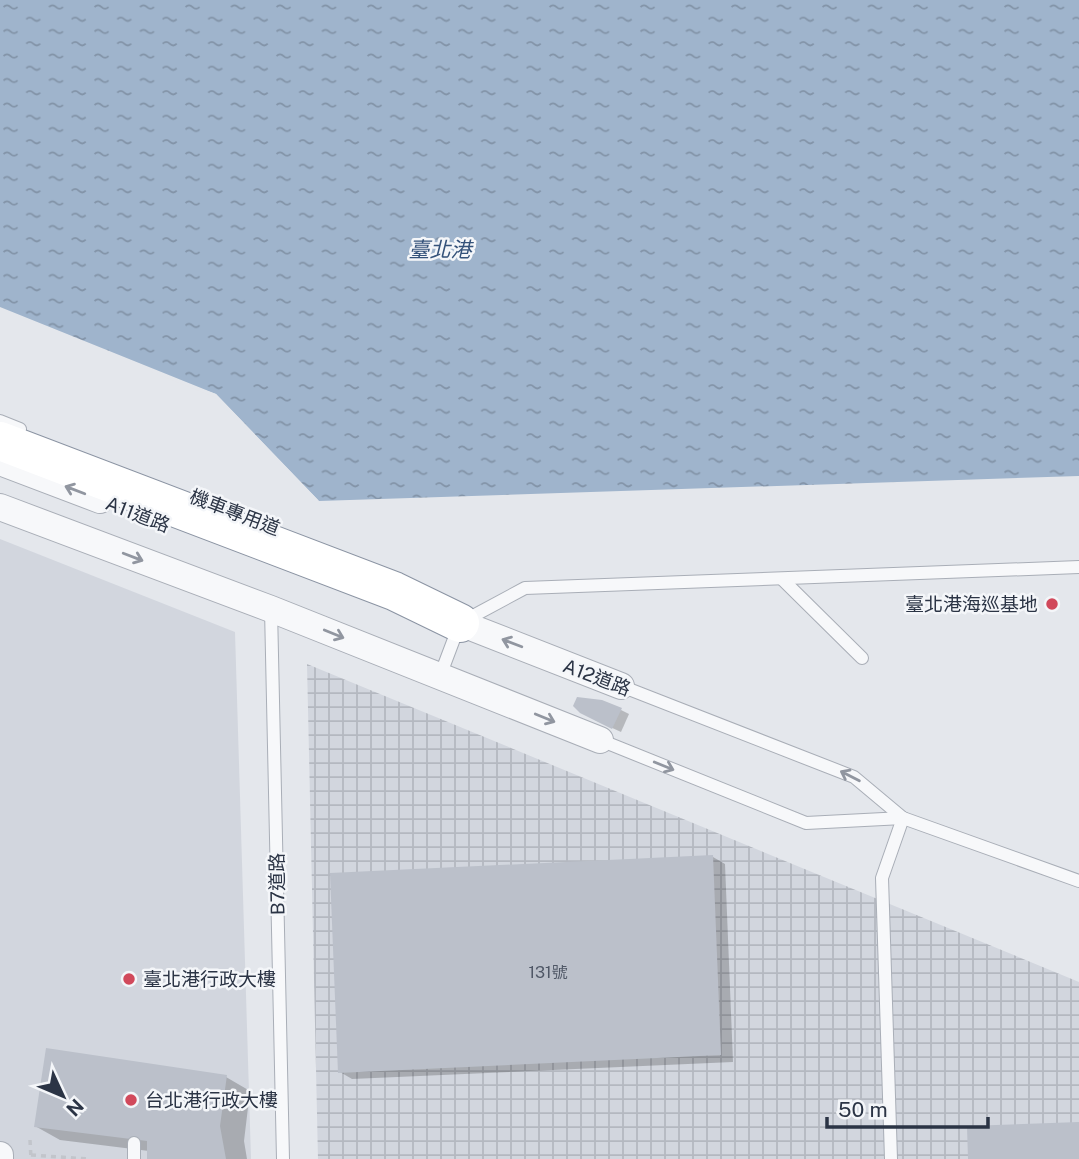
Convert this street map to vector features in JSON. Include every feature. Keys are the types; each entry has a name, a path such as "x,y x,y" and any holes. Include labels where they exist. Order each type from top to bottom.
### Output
{"highway":[{"path":"0,441 394,592 460,623"}],"street":[{"name":"A11道路","path":"0,462 277,566"},
{"path":"0,507 271,609"},
{"name":"A12道路","path":"277,566 400,614 460,623 621,686"},
{"name":"A12道路","path":"271,609 600,740"}],"lane":[{"path":"0,421 38,436"},
{"path":"367,567 403,582 460,623"},
{"path":"440,676 460,623 525,588 1079,567"},
{"path":"782,579 862,658"},
{"name":"B7道路","path":"271,609 283,1159"},
{"name":"A12道路","path":"621,686 854,777 903,818 1079,881"},
{"name":"A12道路","path":"600,740 806,822 903,818"},
{"path":"891,1159 882,878 903,818"},
{"path":"134,1143 134,1159"}],"path":[{"path":"30,1140 31,1157 88,1159"}],"shaded area":[{"path":"0,539 235,632 251,1159 0,1159"},
{"path":"307,664 1079,982 1079,1159 318,1159"}],"water":[{"name":"臺北港","path":"0,0 1079,0 1079,476 319,501 216,394 0,307"}],"pier":[{"path":"149,371 216,394 319,501 312,498 214,397"}],"building":[{"path":"577,697 602,700 622,708 612,729 580,713 573,706"},
{"path":"713,855 721,1055 338,1073 330,873"},
{"name":"台北港行政大樓","path":"46,1048 227,1075 220,1126 226,1159 147,1159 147,1141 34,1127"},
{"path":"1079,1122 1079,1159 968,1159 967,1126"}],"place":[{"name":"臺北港海巡基地","path":"1052,604"},
{"name":"臺北港行政大樓","path":"129,979"},
{"name":"台北港行政大樓","path":"131,1100"}]}
